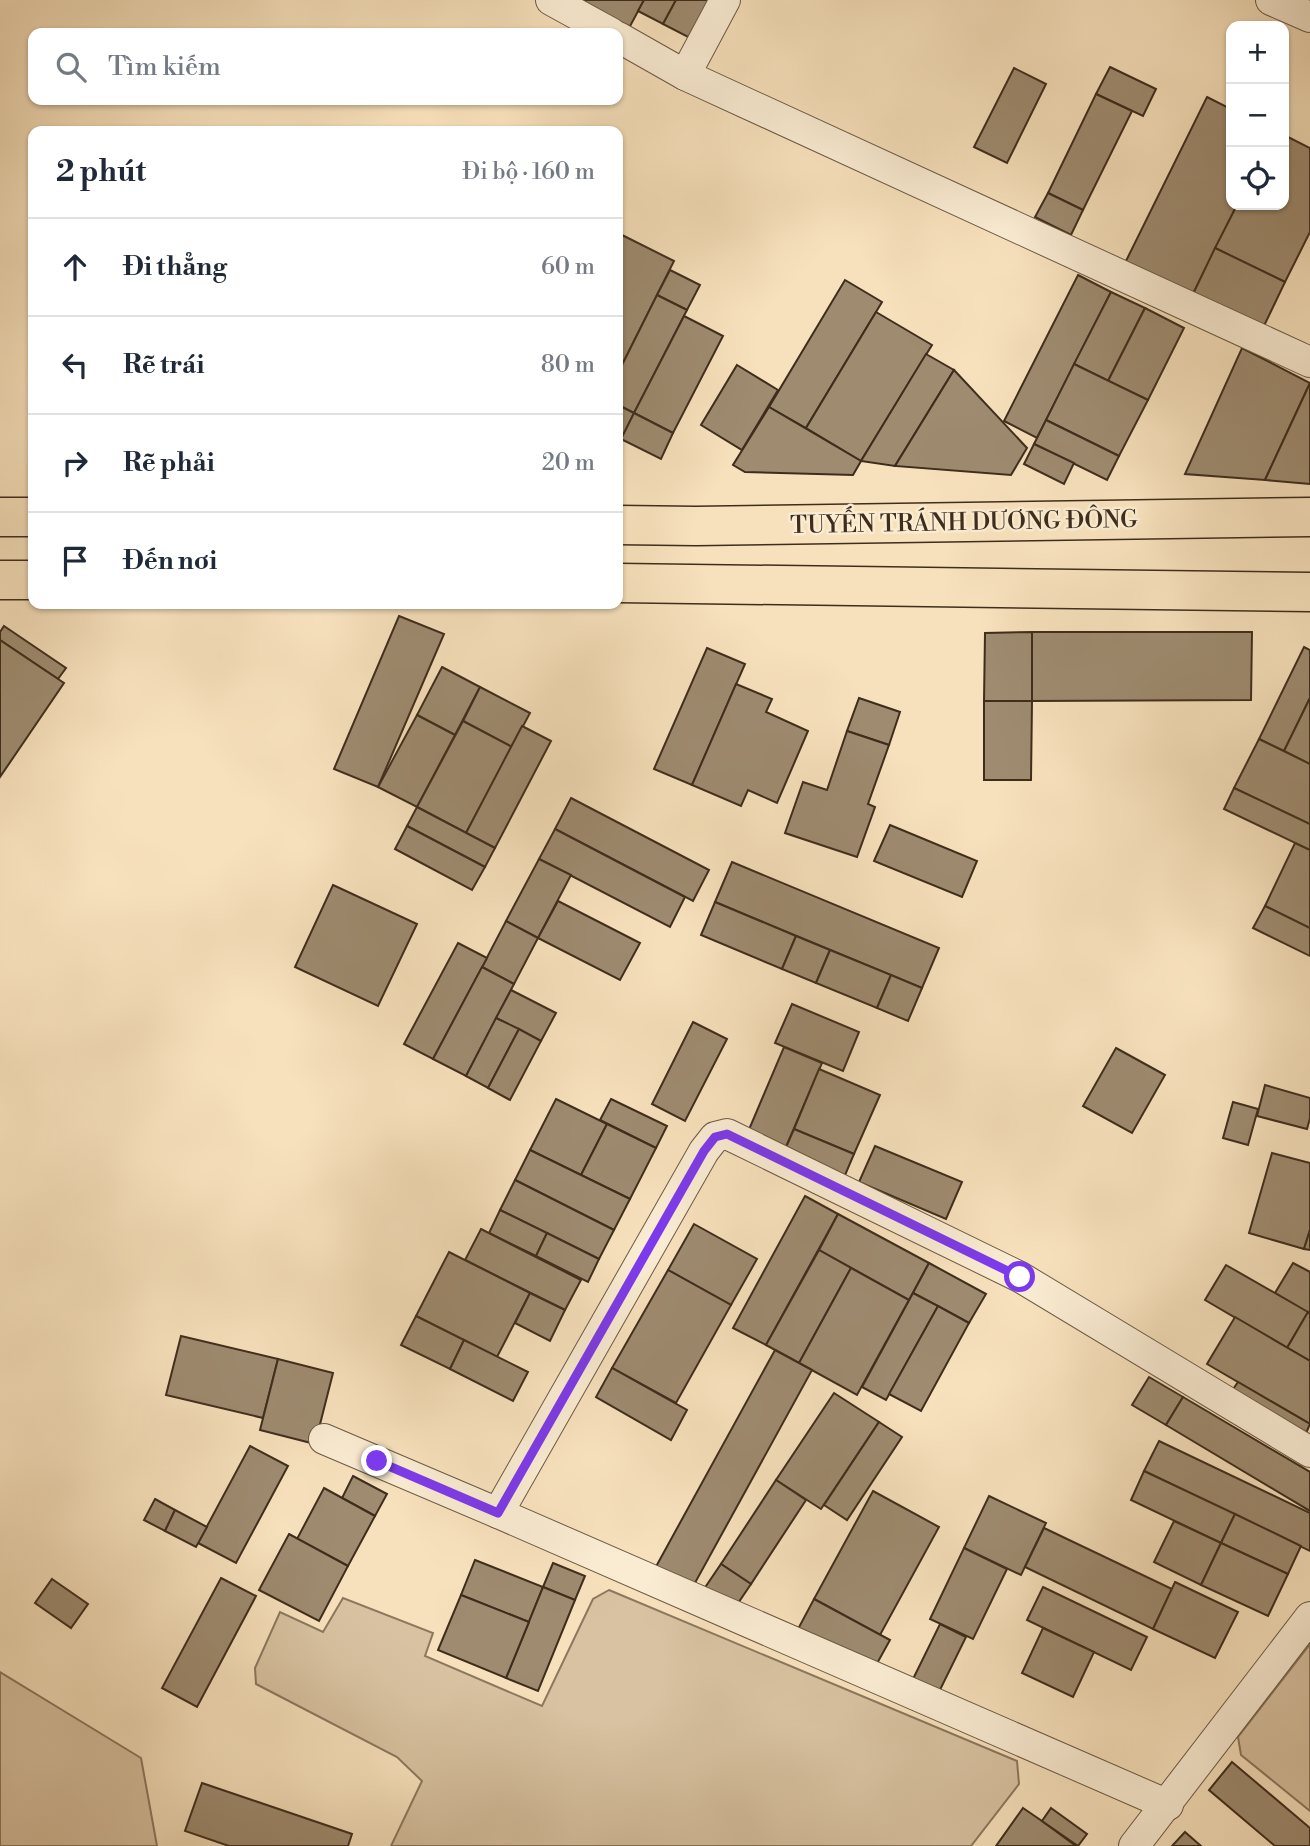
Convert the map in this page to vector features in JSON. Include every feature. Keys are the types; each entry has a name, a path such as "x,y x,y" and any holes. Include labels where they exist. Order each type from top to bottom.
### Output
{"main road":[{"path":"0,517 28,517"},
{"name":"TUYẾN TRÁNH DƯƠNG ĐÔNG","path":"623,525 1310,517"},
{"path":"0,580 28,580"},
{"path":"623,583 1310,592"}],"street":[{"path":"551,0 602,28"},
{"path":"685,75 725,0"},
{"path":"1271,0 1310,17"},
{"path":"623,40 685,75 1310,362"},
{"path":"498,1513 704,1151 715,1137 727,1134 1020,1277 1310,1452"},
{"path":"324,1439 1168,1805"},
{"path":"1134,1846 1310,1616"}],"shaded area":[{"path":"609,1590 1017,1761 1019,1784 971,1846 391,1846 422,1781 397,1757 256,1684 255,1668 280,1612 323,1632 343,1598 433,1633 425,1656 542,1706 593,1599"},
{"path":"1310,1644 1310,1811 1241,1755 1238,1737"},
{"path":"0,1672 141,1758 157,1846 0,1846"}],"building":[{"path":"582,0 644,0 628,30 580,5"},
{"path":"644,0 676,0 663,24 638,11"},
{"path":"676,0 710,0 690,38 663,24"},
{"path":"1110,67 1156,89 1143,116 1096,94"},
{"path":"1014,68 1046,84 1007,163 974,147"},
{"path":"1096,94 1132,111 1083,210 1048,193"},
{"path":"1207,97 1226,106 1226,210 1235,210 1191,298 1124,265"},
{"path":"1289,138 1310,148 1310,232 1285,282 1215,248 1234,210 1289,210"},
{"path":"1048,193 1083,210 1071,235 1035,217"},
{"path":"623,236 674,261 623,363"},
{"path":"1215,248 1285,282 1263,328 1193,294"},
{"path":"670,270 700,285 687,310 657,295"},
{"path":"1078,275 1111,292 1037,438 1004,421"},
{"path":"845,280 882,302 806,428 769,407"},
{"path":"1111,292 1145,308 1108,381 1074,364"},
{"path":"657,295 687,310 634,413 623,408 623,363"},
{"path":"1145,308 1184,328 1148,400 1108,381"},
{"path":"876,312 932,345 861,461 806,428"},
{"path":"684,316 723,336 673,433 634,413"},
{"path":"1242,348 1310,383 1265,480 1185,474"},
{"path":"926,354 954,370 895,466 861,461"},
{"path":"1074,364 1148,400 1119,456 1046,420"},
{"path":"737,365 778,390 742,450 701,425"},
{"path":"954,370 1027,448 1011,475 895,466"},
{"path":"1310,383 1310,484 1265,480"},
{"path":"769,407 861,461 853,475 745,472 733,465"},
{"path":"623,408 634,413 623,436"},
{"path":"634,413 673,433 661,459 623,440"},
{"path":"1046,420 1119,456 1107,480 1034,444"},
{"path":"1034,444 1074,463 1064,484 1024,464"},
{"path":"399,616 444,634 378,787 334,769"},
{"path":"4,626 66,668 58,679 0,640 0,632"},
{"path":"1032,632 1032,701 984,701 985,633"},
{"path":"1032,632 1252,632 1251,700 1032,701"},
{"path":"0,640 64,683 0,777"},
{"path":"1304,647 1310,650 1310,698 1284,751 1259,739"},
{"path":"707,648 745,664 692,785 654,769"},
{"path":"442,667 480,687 455,735 417,715"},
{"path":"736,684 772,699 766,712 808,731 777,803 748,790 741,806 692,785"},
{"path":"480,687 530,713 512,747 463,721"},
{"path":"859,698 900,712 889,745 847,731"},
{"path":"1310,698 1310,764 1284,751"},
{"path":"984,701 1032,701 1031,780 984,780"},
{"path":"417,715 455,735 417,807 378,787"},
{"path":"463,721 512,747 466,833 417,807"},
{"path":"522,726 551,741 495,848 466,833"},
{"path":"847,731 889,745 868,804 875,807 857,857 785,833 803,782 827,790"},
{"path":"1259,739 1310,764 1310,824 1234,788"},
{"path":"1234,788 1310,824 1310,850 1224,809"},
{"path":"571,798 709,870 693,901 555,829"},
{"path":"417,807 495,848 485,867 407,826"},
{"path":"890,825 977,861 962,897 874,861"},
{"path":"407,826 485,867 472,890 395,849"},
{"path":"555,829 685,897 670,927 539,859"},
{"path":"1295,843 1310,850 1310,928 1265,906"},
{"path":"539,859 571,875 538,938 506,921"},
{"path":"732,862 939,948 922,988 715,902"},
{"path":"333,885 417,924 378,1006 295,967"},
{"path":"558,901 640,943 620,980 538,938"},
{"path":"715,902 796,936 782,969 701,935"},
{"path":"1265,906 1310,928 1310,956 1253,928"},
{"path":"506,921 538,938 514,984 482,967"},
{"path":"796,936 830,950 816,983 782,969"},
{"path":"458,943 487,958 433,1059 404,1044"},
{"path":"830,950 891,975 877,1008 816,983"},
{"path":"482,967 514,984 466,1076 433,1059"},
{"path":"891,975 922,988 908,1021 877,1008"},
{"path":"511,990 556,1013 541,1041 496,1018"},
{"path":"792,1004 859,1032 843,1071 775,1043"},
{"path":"496,1018 519,1029 488,1088 466,1076"},
{"path":"693,1022 727,1039 685,1121 652,1104"},
{"path":"519,1029 541,1041 510,1100 488,1088"},
{"path":"784,1047 822,1063 783,1154 745,1139"},
{"path":"1116,1048 1165,1075 1132,1133 1083,1106"},
{"path":"819,1069 880,1095 854,1154 794,1129"},
{"path":"1265,1085 1310,1098 1307,1129 1257,1116"},
{"path":"556,1099 607,1124 581,1175 530,1150"},
{"path":"611,1099 667,1126 656,1148 600,1120"},
{"path":"1233,1102 1258,1109 1248,1145 1223,1138"},
{"path":"607,1124 656,1148 630,1199 581,1175"},
{"path":"794,1129 854,1154 843,1180 783,1154"},
{"path":"875,1146 962,1182 946,1219 859,1182"},
{"path":"530,1150 630,1199 614,1230 515,1180"},
{"path":"1272,1153 1310,1163 1310,1230 1304,1249 1249,1233"},
{"path":"515,1180 614,1230 599,1259 500,1210"},
{"path":"805,1196 838,1214 766,1345 733,1328"},
{"path":"500,1210 547,1233 536,1256 489,1233"},
{"path":"838,1214 929,1263 909,1300 819,1250"},
{"path":"694,1224 757,1259 731,1305 668,1270"},
{"path":"481,1229 581,1280 565,1310 465,1260"},
{"path":"1310,1230 1310,1250 1304,1249"},
{"path":"547,1233 599,1259 588,1282 536,1256"},
{"path":"819,1250 851,1268 799,1363 766,1345"},
{"path":"449,1252 530,1293 497,1357 416,1316"},
{"path":"929,1263 986,1294 969,1323 913,1293"},
{"path":"1293,1263 1310,1272 1310,1314 1275,1293"},
{"path":"1226,1265 1308,1312 1287,1348 1205,1300"},
{"path":"851,1268 909,1300 857,1395 799,1363"},
{"path":"668,1270 731,1305 676,1403 612,1368"},
{"path":"530,1293 565,1310 550,1341 515,1323"},
{"path":"913,1293 938,1306 886,1400 862,1387"},
{"path":"938,1306 969,1323 921,1411 889,1394"},
{"path":"1308,1312 1310,1314 1310,1361 1287,1348"},
{"path":"416,1316 464,1340 450,1369 401,1345"},
{"path":"1235,1317 1310,1361 1310,1424 1207,1364"},
{"path":"181,1336 278,1359 263,1418 166,1395"},
{"path":"464,1340 528,1372 513,1401 450,1369"},
{"path":"775,1350 812,1370 690,1592 653,1572"},
{"path":"278,1359 333,1373 315,1444 260,1430"},
{"path":"612,1368 687,1410 671,1440 596,1397"},
{"path":"1149,1377 1183,1397 1166,1425 1132,1405"},
{"path":"1238,1382 1310,1424 1304,1438 1229,1395"},
{"path":"834,1393 879,1422 821,1509 776,1480"},
{"path":"1183,1397 1310,1472 1310,1511 1166,1425"},
{"path":"879,1422 902,1437 847,1520 824,1505"},
{"path":"1159,1441 1310,1513 1310,1551 1144,1471"},
{"path":"250,1446 288,1466 236,1563 198,1543"},
{"path":"1144,1471 1235,1514 1221,1543 1131,1500"},
{"path":"353,1476 387,1494 375,1516 342,1498"},
{"path":"776,1480 806,1500 751,1584 721,1564"},
{"path":"324,1488 375,1516 348,1566 297,1539"},
{"path":"873,1491 939,1527 880,1635 814,1599"},
{"path":"989,1496 1046,1523 1021,1575 964,1548"},
{"path":"155,1499 175,1510 165,1531 144,1520"},
{"path":"175,1510 207,1527 196,1547 165,1531"},
{"path":"1235,1514 1301,1546 1288,1574 1221,1543"},
{"path":"1174,1521 1221,1543 1201,1585 1154,1562"},
{"path":"1044,1528 1172,1589 1153,1629 1025,1567"},
{"path":"289,1534 348,1566 319,1621 259,1590"},
{"path":"1221,1543 1288,1574 1268,1616 1201,1585"},
{"path":"964,1548 1007,1569 973,1639 930,1619"},
{"path":"475,1560 543,1587 529,1622 461,1595"},
{"path":"553,1563 585,1576 575,1600 543,1587"},
{"path":"721,1564 751,1584 732,1612 702,1592"},
{"path":"221,1578 256,1596 197,1707 162,1688"},
{"path":"52,1579 88,1604 71,1628 35,1603"},
{"path":"1175,1582 1238,1612 1215,1658 1153,1629"},
{"path":"543,1587 575,1600 538,1691 506,1678"},
{"path":"1043,1587 1147,1637 1131,1670 1027,1620"},
{"path":"461,1595 529,1622 506,1678 438,1650"},
{"path":"814,1599 890,1640 874,1669 798,1629"},
{"path":"940,1624 966,1637 938,1694 912,1681"},
{"path":"1043,1628 1094,1652 1073,1697 1022,1673"},
{"path":"1232,1762 1310,1828 1310,1846 1275,1846 1209,1790"},
{"path":"202,1783 352,1834 348,1846 229,1846 185,1831"},
{"path":"1023,1808 1042,1821 1076,1846 996,1846"},
{"path":"1051,1808 1087,1834 1078,1846 1042,1821"},
{"path":"1185,1832 1201,1846 1172,1846"}],"route":[{"path":"377,1461 498,1513 704,1151 715,1137 727,1134 1020,1277"}]}
